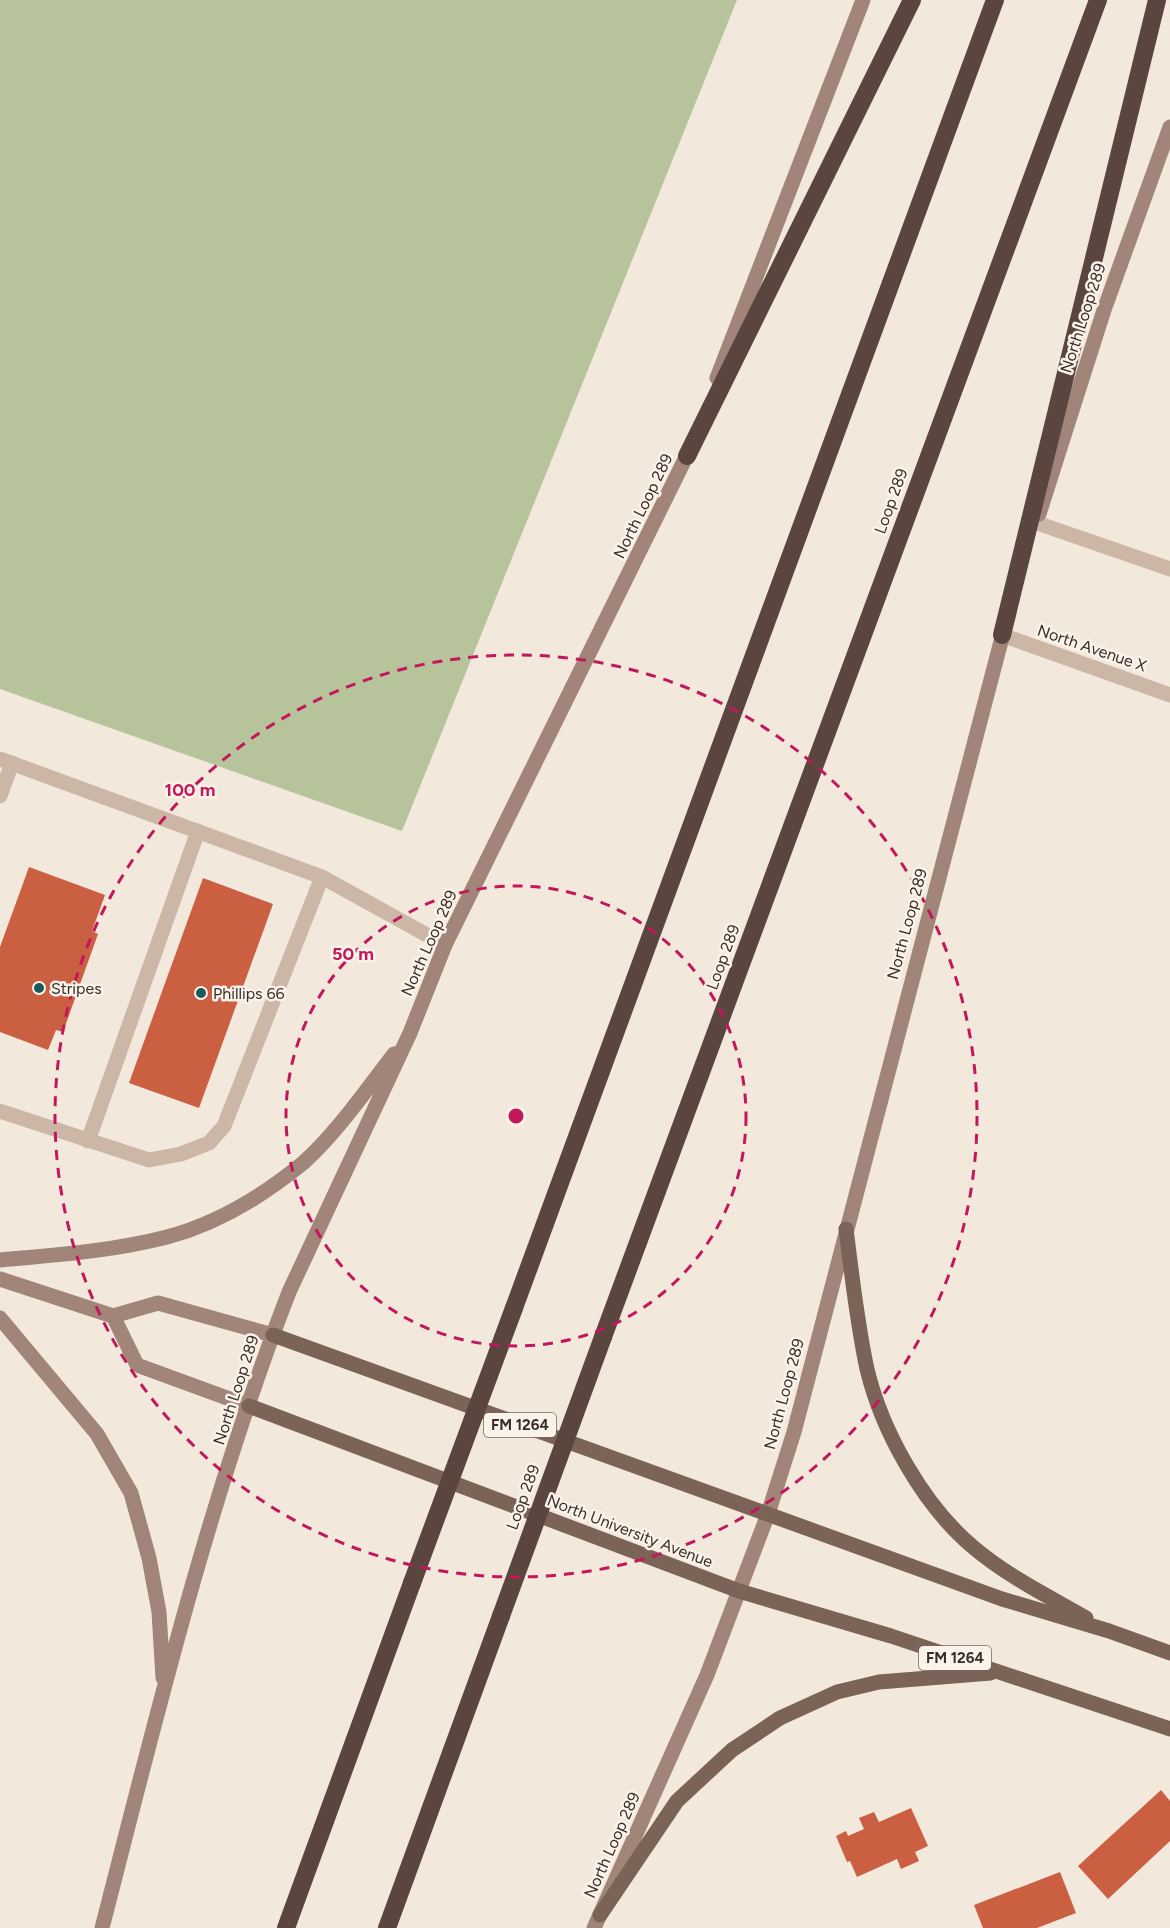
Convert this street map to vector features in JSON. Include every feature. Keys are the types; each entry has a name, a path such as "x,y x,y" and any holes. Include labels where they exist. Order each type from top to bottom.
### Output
{"highway":[{"path":"687,456 912,0"},
{"path":"286,1928 995,0"},
{"name":"Loop 289","path":"387,1928 603,1337 1098,0"},
{"path":"1002,635 1157,0"}],"main road":[{"name":"North Loop 289","path":"102,1928 164,1689 215,1510 273,1335 290,1292 410,1033 445,945 687,456 863,0"},
{"name":"North Loop 289","path":"597,1922 706,1675 768,1514 794,1432 1002,635 1104,310 1170,127"},
{"path":"0,1260 107,1250 169,1237 213,1220 252,1199 304,1162 342,1120 410,1033"},
{"path":"846,1229 868,1371 885,1421 911,1473 937,1509 973,1547 1024,1583 1109,1631"},
{"path":"0,1279 113,1316"},
{"name":"FM 1264","path":"113,1316 158,1303 273,1335 1002,1599 1109,1631 1170,1653"},
{"name":"North University Avenue","path":"113,1316 137,1365 739,1591 891,1636 1170,1729"},
{"path":"0,1318 97,1434 130,1493 149,1558 159,1612 164,1689"},
{"path":"597,1922 677,1801 732,1750 780,1718 837,1692 879,1682 999,1672"}],"street":[{"path":"1037,523 1170,569"},
{"name":"North Avenue X","path":"1002,635 1170,695"},
{"path":"0,796 6,761 322,877 445,945"},
{"path":"88,1141 198,831"},
{"path":"0,1111 149,1160 181,1154 209,1143 224,1126 322,877"}],"green space":[{"path":"0,0 737,0 402,831 0,689"}],"building":[{"name":"Stripes","path":"29,867 105,895 92,931 98,934 63,1032 56,1030 48,1050 0,1032 0,947"},
{"name":"Phillips 66","path":"203,878 273,904 199,1108 129,1083"},
{"path":"1161,1790 1170,1801 1170,1841 1108,1899 1078,1866"},
{"path":"911,1808 928,1846 915,1852 919,1861 901,1869 897,1859 857,1877 850,1861 847,1862 836,1836 846,1831 848,1836 864,1829 859,1818 874,1812 879,1822"},
{"path":"1060,1872 1076,1913 1037,1928 983,1928 974,1905"}],"place":[{"name":"Stripes","path":"39,988"},
{"name":"Phillips 66","path":"201,993"}]}
